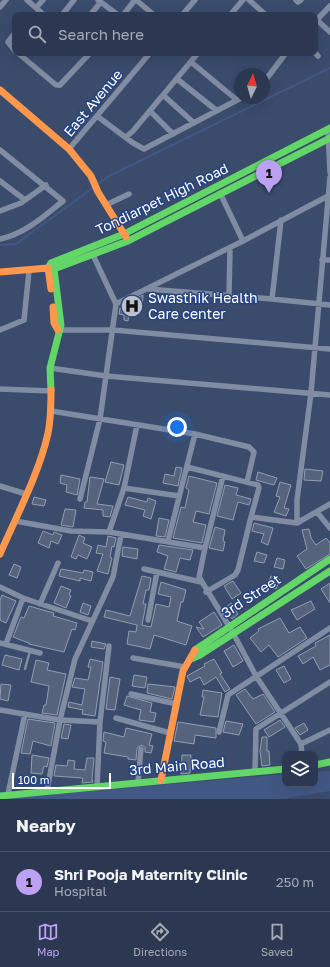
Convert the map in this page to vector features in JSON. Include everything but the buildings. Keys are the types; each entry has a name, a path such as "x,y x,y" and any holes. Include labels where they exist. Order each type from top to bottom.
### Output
{"street":[{"path":"0,7 6,0"},
{"path":"27,0 40,12"},
{"path":"34,12 43,0"},
{"path":"64,12 74,0"},
{"path":"126,12 136,0 150,12"},
{"path":"185,12 195,0"},
{"path":"233,12 243,0"},
{"path":"249,0 263,12"},
{"path":"296,0 298,2 301,0"},
{"path":"92,12 99,1 114,12"},
{"path":"318,19 330,6"},
{"path":"318,23 330,32"},
{"path":"12,37 8,42 12,47"},
{"path":"22,56 56,85 60,85 87,56"},
{"name":"East Avenue","path":"69,149 148,56"},
{"path":"126,137 150,111 196,56"},
{"path":"270,74 284,56"},
{"path":"191,62 234,95"},
{"path":"176,79 216,110"},
{"path":"0,90 69,149 91,176 98,192 126,237"},
{"path":"163,95 193,122"},
{"path":"98,116 139,147 144,148 234,101"},
{"path":"150,111 173,134"},
{"path":"329,128 330,172"},
{"name":"Tondiarpet High Road","path":"0,272 51,268 94,255 329,128"},
{"name":"Tondiarpet High Road","path":"51,268 51,263 126,237 220,193 329,138"},
{"path":"0,150 46,185 63,201 29,227 17,234 0,239"},
{"path":"297,523 297,500 311,393 322,260 329,210 328,196 330,177"},
{"path":"2,184 25,200"},
{"path":"0,211 25,200 46,185"},
{"path":"220,193 243,241"},
{"path":"106,205 129,194"},
{"path":"116,304 230,248 328,196"},
{"path":"272,298 281,220"},
{"path":"229,295 230,248"},
{"path":"80,500 100,419 116,304 94,255"},
{"path":"322,260 330,260"},
{"path":"0,554 16,521 41,457 48,433 51,411 50,368 58,330 61,324 51,268"},
{"path":"0,338 0,331 24,320 29,270"},
{"path":"148,289 272,298 330,305"},
{"path":"58,330 113,330 330,349"},
{"path":"50,368 106,376 330,395"},
{"path":"0,389 51,390"},
{"path":"51,411 195,434 251,448 254,452 247,482"},
{"path":"109,532 124,488 137,425"},
{"path":"168,541 195,434"},
{"path":"186,467 258,485 260,488 238,570 235,575 206,592"},
{"path":"223,476 198,574 206,592 229,625 256,676 280,714 302,744 302,751"},
{"path":"0,486 26,494"},
{"path":"124,488 179,496"},
{"path":"251,517 297,523 330,504"},
{"path":"317,512 330,528"},
{"path":"16,521 70,531 109,532 205,548"},
{"path":"47,791 60,720 75,659 113,577 122,535"},
{"name":"3rd Street","path":"161,780 183,671 191,659 195,649 229,625 330,560"},
{"path":"40,604 58,563"},
{"path":"144,569 201,582"},
{"name":"3rd Street","path":"191,659 234,634 330,571"},
{"path":"148,620 157,572"},
{"path":"0,587 23,598 92,621"},
{"path":"23,598 3,644 40,653"},
{"path":"219,732 226,697 330,628"},
{"path":"97,787 100,722 109,646"},
{"path":"133,658 185,667"},
{"path":"254,772 256,729 330,682"},
{"path":"131,694 177,704"},
{"path":"0,710 60,720 100,722"},
{"path":"8,794 25,714"},
{"path":"116,718 170,733"},
{"path":"302,744 330,730"},
{"path":"138,783 141,748"},
{"path":"318,764 330,762"},
{"name":"3rd Main Road","path":"0,796 8,794 282,769"}],"lane":[{"path":"25,669 30,651"}],"water":[{"path":"330,771 330,791 283,799 2,799 282,774 282,787 318,787 318,772"}],"waterway":[{"path":"0,245 16,244 109,176 330,68"}],"traffic: fast":[{"path":"48,268 51,263 124,234 330,128"},
{"path":"51,390 50,368 61,325 54,269 128,241 330,138"},
{"path":"195,650 330,559"},
{"path":"191,659 200,655 330,571"},
{"path":"318,764 330,762"},
{"path":"0,796 282,769"}],"traffic: slow":[{"path":"0,90 69,149 91,176 98,192 126,237"},
{"path":"48,268 51,289"},
{"path":"0,272 48,268"},
{"path":"53,307 54,323 58,330"},
{"path":"0,554 34,478 44,448 50,422 51,390"},
{"path":"161,780 183,671 195,650"}],"place":[{"name":"Shri Pooja Maternity Clinic","path":"269,193"},
{"name":"Swasthik Health Care center","path":"132,306"}]}
